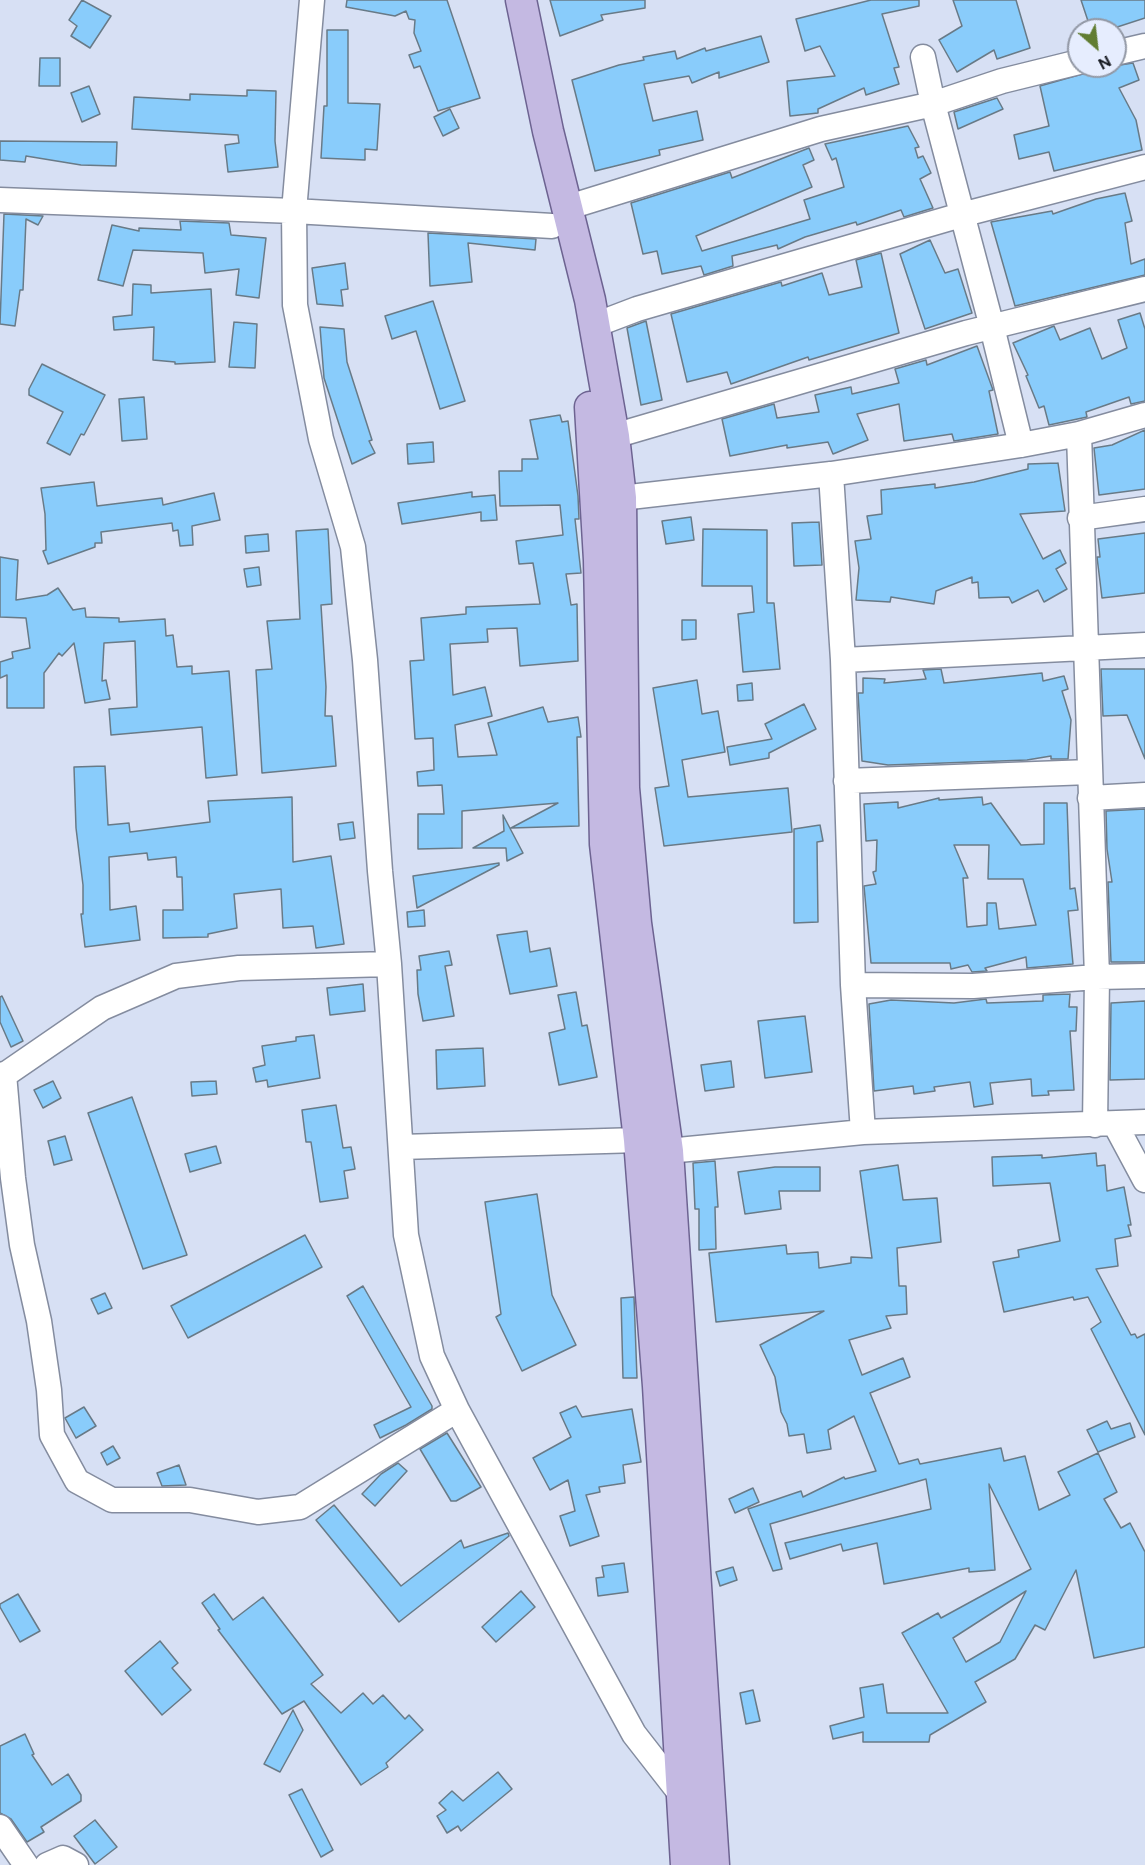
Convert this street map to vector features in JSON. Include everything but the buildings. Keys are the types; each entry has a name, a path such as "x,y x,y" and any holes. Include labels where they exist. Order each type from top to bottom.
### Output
{"main road":[{"path":"517,0 561,216 570,298 588,391 593,435 612,698 624,788 636,923 668,1151 714,1865"},
{"path":"561,216 595,325 614,436 621,498 605,844 639,1140 658,1386 686,1865"}],"street":[{"path":"312,0 294,211 295,305 321,439 353,547 365,660 389,964 406,1235 429,1346 457,1410 634,1734 681,1798 713,1822"},
{"path":"1127,50 1145,46"},
{"path":"923,57 961,215 1021,444"},
{"path":"0,200 294,211 561,216 821,129 933,104 1002,81 1067,65"},
{"path":"595,325 637,309 961,215 1145,167"},
{"path":"614,436 992,327 1145,289"},
{"path":"621,498 831,474 1021,444 1079,434 1145,415"},
{"path":"1079,434 1090,798 1105,1125 1145,1180"},
{"path":"831,474 843,660 853,985 863,1132"},
{"path":"1080,518 1145,509"},
{"path":"843,660 1086,646 1145,645"},
{"path":"846,781 1090,772"},
{"path":"1090,798 1145,795"},
{"path":"389,964 239,968 176,976 102,1008 2,1076 22,1245 41,1332 49,1389 52,1435 76,1481 112,1500 190,1500 258,1512 300,1507 457,1410"},
{"path":"853,985 973,986 1145,976"},
{"path":"668,1151 863,1132 1145,1122"},
{"path":"401,1146 639,1140"},
{"path":"0,1827 26,1865"},
{"path":"47,1865 63,1858 76,1865"}]}
